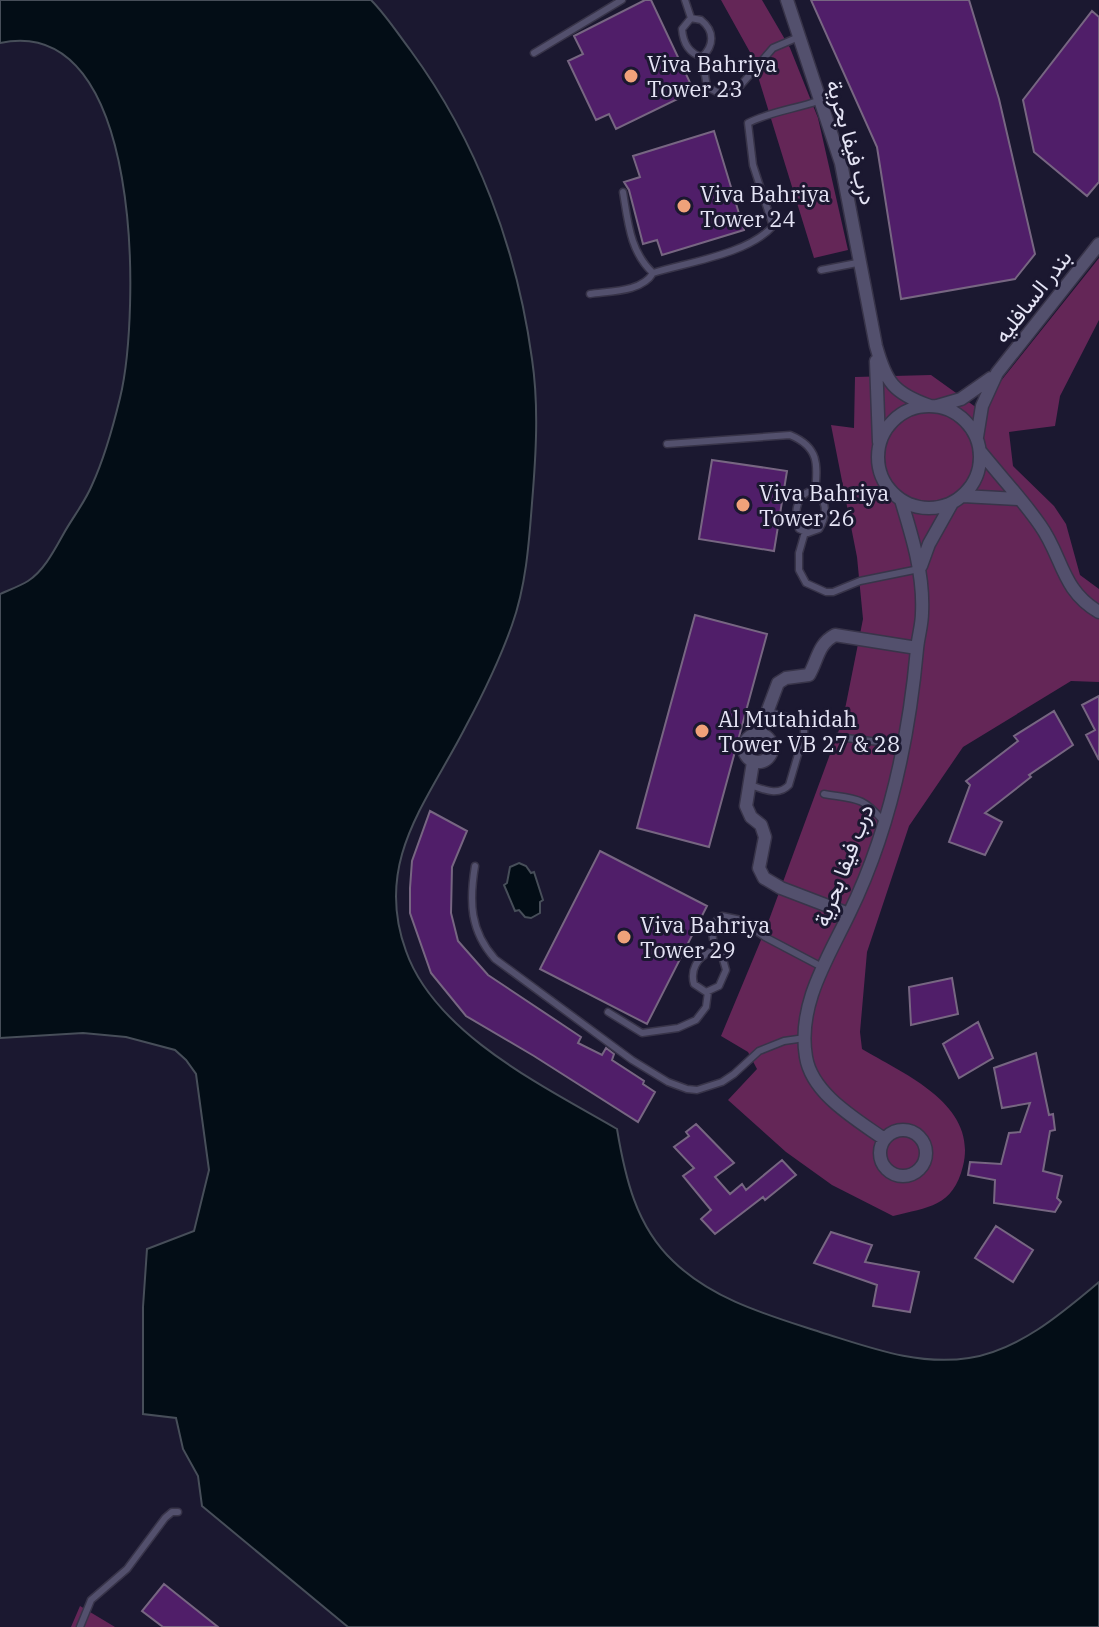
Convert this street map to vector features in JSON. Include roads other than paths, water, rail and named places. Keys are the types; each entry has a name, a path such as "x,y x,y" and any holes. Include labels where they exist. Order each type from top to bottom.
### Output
{"street":[{"name":"درب فيفا بحرية","path":"787,0 841,163 876,346 884,373 891,385 907,398 933,406"},
{"name":"بندر السافليه","path":"977,437 982,406 997,373 1099,244"},
{"name":"درب فيفا بحرية","path":"876,346 879,449"},
{"name":"بندر السافليه","path":"933,406 961,399 997,373"},
{"path":"958,500 979,471 977,437 961,416 933,406 910,410 893,422 879,449 882,477 901,500 930,509 958,500 1018,499"},
{"path":"980,451 1040,523 1073,592 1099,612"},
{"name":"درب فيفا بحرية","path":"884,1139 836,1103 817,1083 808,1065 805,1022 822,967 849,914 884,822 904,745 922,613 914,542 901,500"},
{"name":"درب فيفا بحرية","path":"919,569 929,544 958,500"},
{"path":"759,734 778,683 786,678 809,675 819,649 835,635 917,648"},
{"path":"759,734 771,743 772,751 768,758 753,762 744,750 751,736 759,734"},
{"path":"753,762 746,806 751,817 761,825 765,837 759,868 764,878 781,888 849,914"}],"lane":[{"path":"534,53 622,0"},
{"path":"685,0 691,18"},
{"path":"691,18 706,24 711,34 711,45 702,57 707,87 723,95 740,86 773,48 801,36"},
{"path":"691,18 682,29 682,36 689,50 702,57"},
{"path":"590,294 632,288 647,282 653,273 713,257 762,238 773,226 753,165 748,123 818,101"},
{"path":"623,192 630,235 641,262 653,273"},
{"path":"821,270 862,262"},
{"path":"667,444 790,435 803,441 813,451 817,468 815,492"},
{"path":"815,492 823,499 824,522 813,532 805,532 797,524 796,508 805,493 815,492"},
{"path":"805,532 799,553 799,570 806,583 826,592 860,581 919,569"},
{"path":"750,785 776,793 784,791 789,785 804,734 804,726 797,719 768,712"},
{"path":"838,737 904,745"},
{"path":"824,794 863,801 884,822"},
{"path":"475,866 471,910 489,953 620,1051 668,1082 687,1089 709,1087 734,1074 759,1051 771,1045 805,1038"},
{"path":"716,953 704,955 693,973 697,988 708,992 719,986 725,976 725,960 716,953 711,931 717,919 727,915 822,967"},
{"path":"608,1012 642,1033 678,1028 696,1020 706,1007 708,992"},
{"path":"80,1627 91,1600 127,1569 165,1518 172,1512 178,1512"}],"place":[{"name":"Viva Bahriya Tower 23","path":"631,76"},
{"name":"Viva Bahriya Tower 24","path":"684,206"},
{"name":"Viva Bahriya Tower 26","path":"743,505"},
{"name":"Al Mutahidah Tower VB 27 & 28","path":"702,731"},
{"name":"Viva Bahriya Tower 29","path":"624,937"}]}
